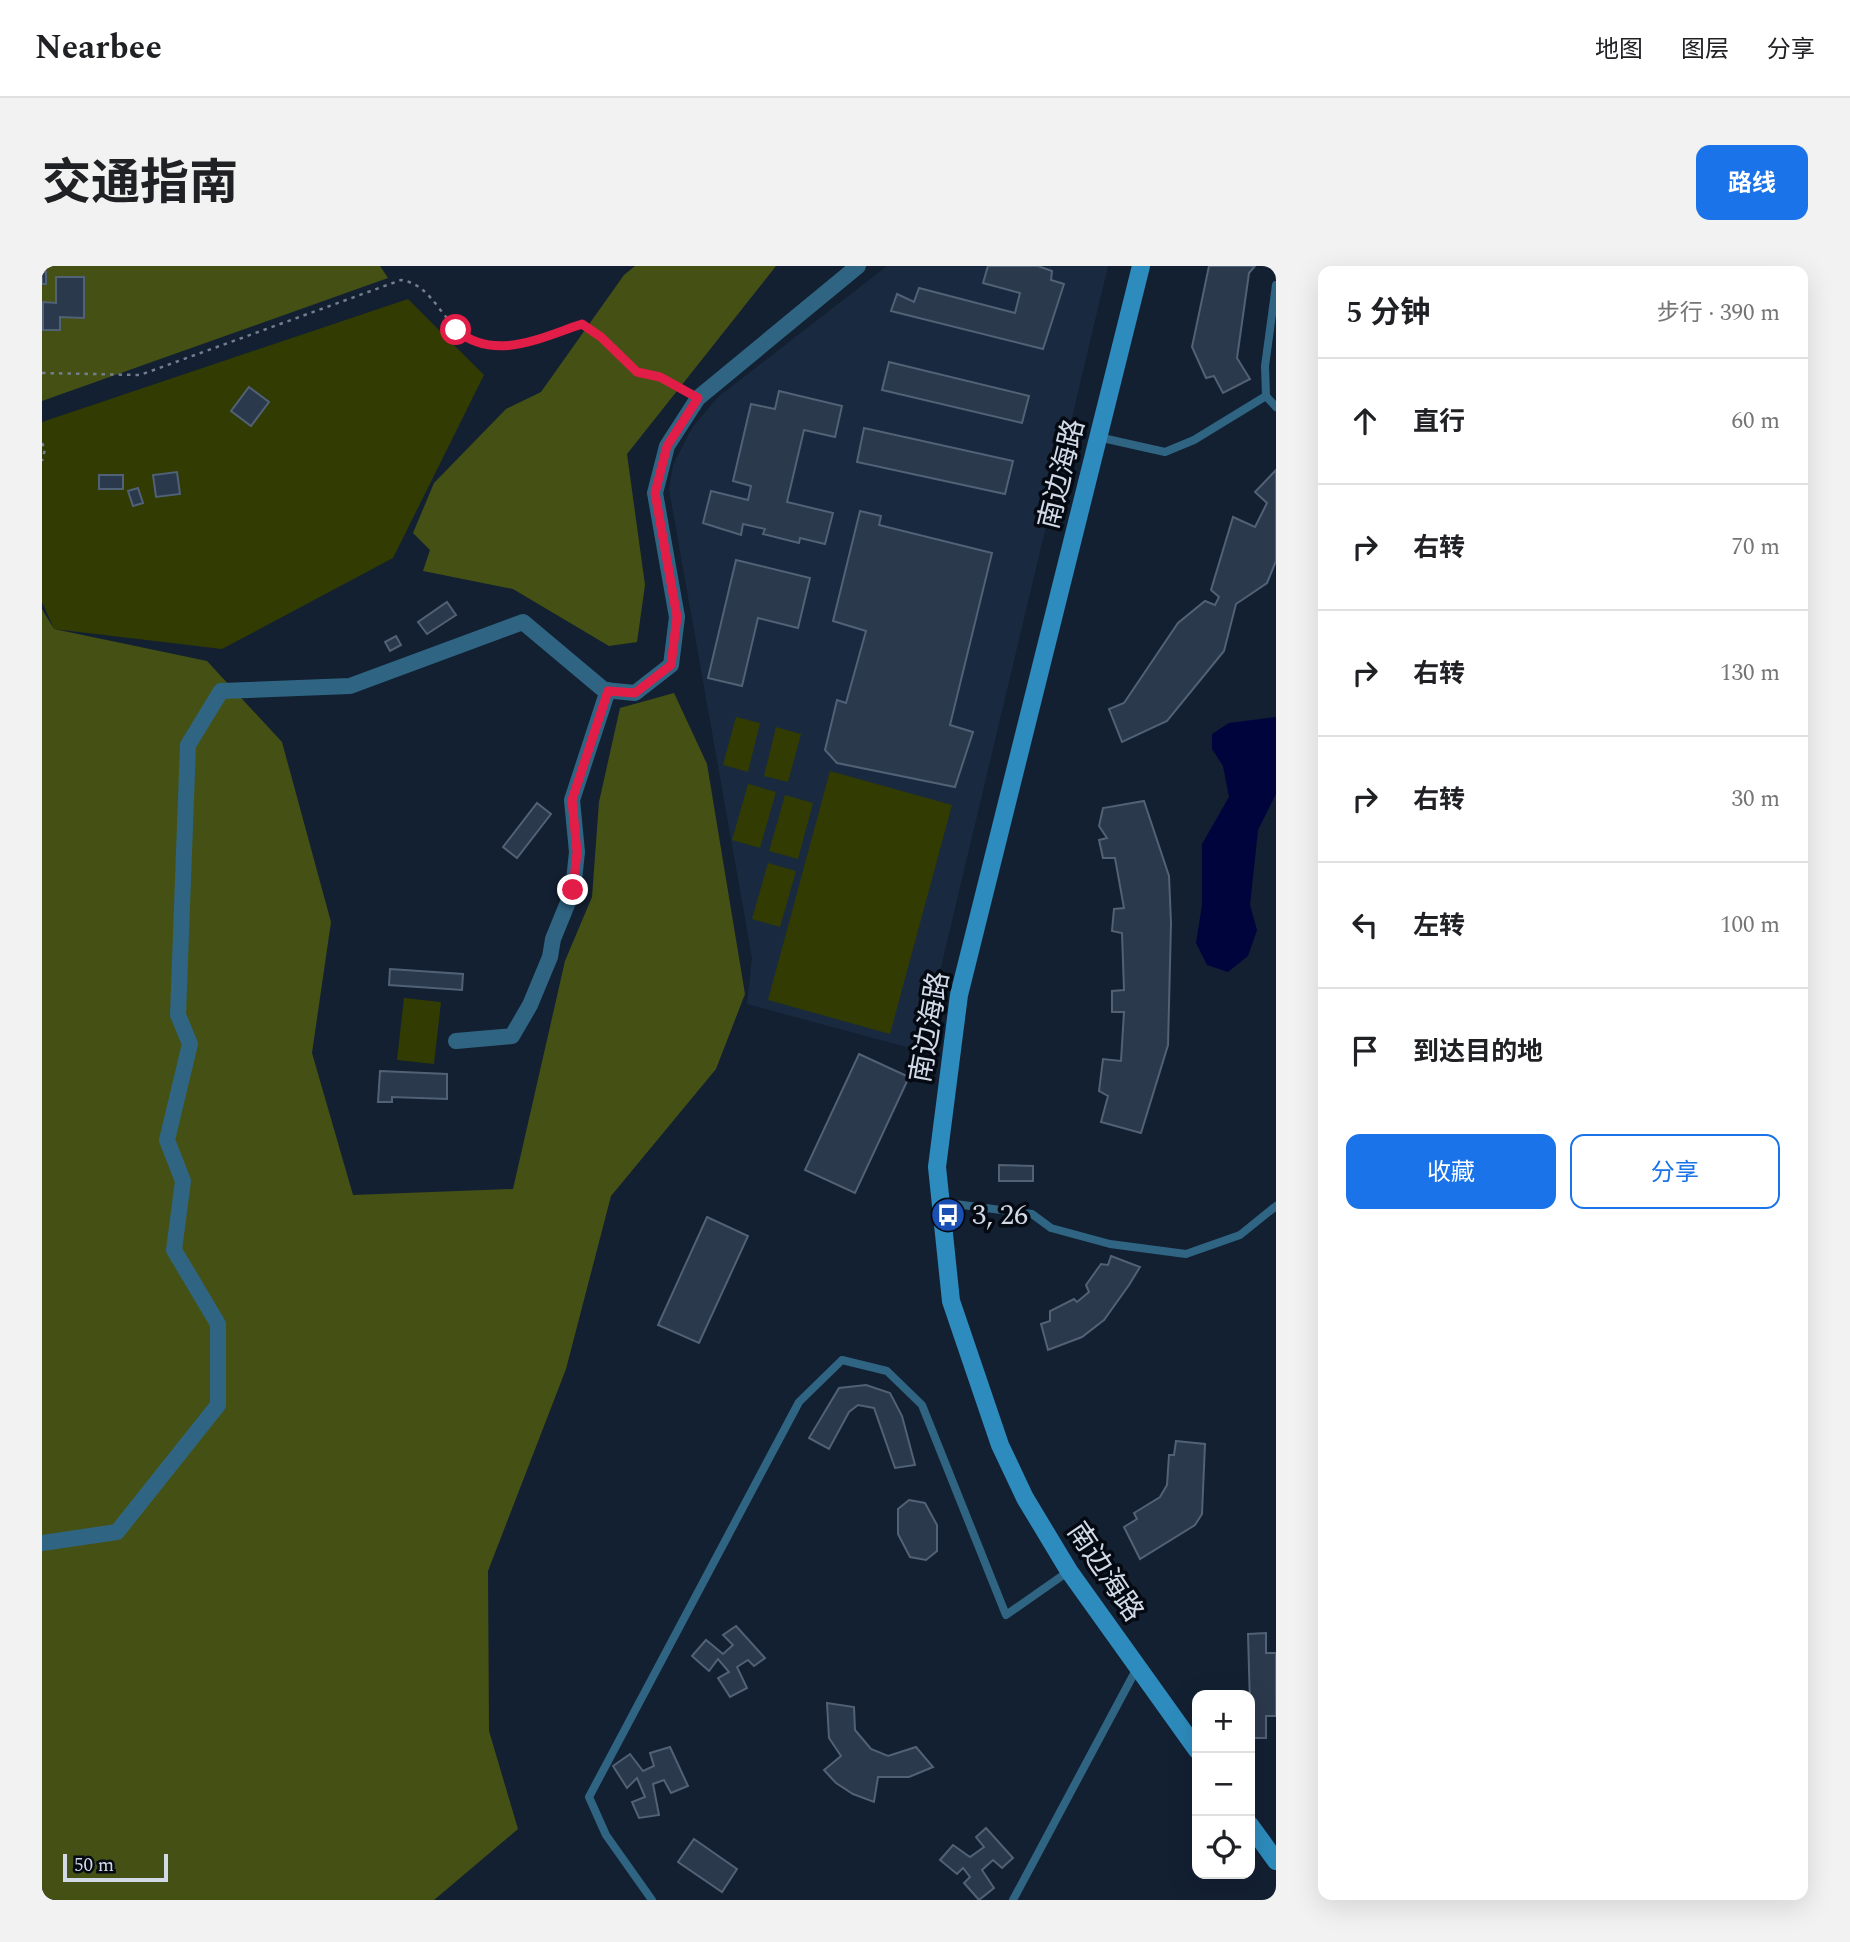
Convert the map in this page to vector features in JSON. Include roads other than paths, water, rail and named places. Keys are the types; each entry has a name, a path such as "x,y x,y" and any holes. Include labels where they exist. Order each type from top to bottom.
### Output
{"street":[{"path":"42,1543 117,1532 218,1405 218,1324 174,1250 183,1181 167,1140 190,1044 178,1016 188,746 221,691 350,687 523,622 604,690 635,693 671,665 677,617 655,493 667,446 698,398 858,266"},
{"name":"南边海路","path":"1141,266 959,995 940,1143 940,1202 951,1301 1000,1445 1025,1498 1069,1571 1192,1743"},
{"path":"456,1041 512,1036 530,1005 573,890 577,852 572,800 608,691"},
{"path":"1255,1832 1276,1861"}],"lane":[{"path":"1276,285 1265,366 1266,396 1276,407"},
{"path":"1098,437 1165,452 1194,440 1266,396"},
{"path":"940,1202 1032,1214 1051,1228 1074,1235 1110,1244 1186,1254 1240,1235 1276,1206"},
{"path":"652,1900 606,1835 589,1797 799,1402 842,1360 887,1371 922,1405 1006,1615 1069,1571"},
{"path":"1013,1900 1138,1666"}],"place":[{"name":"3, 26","path":"948,1215"}]}
